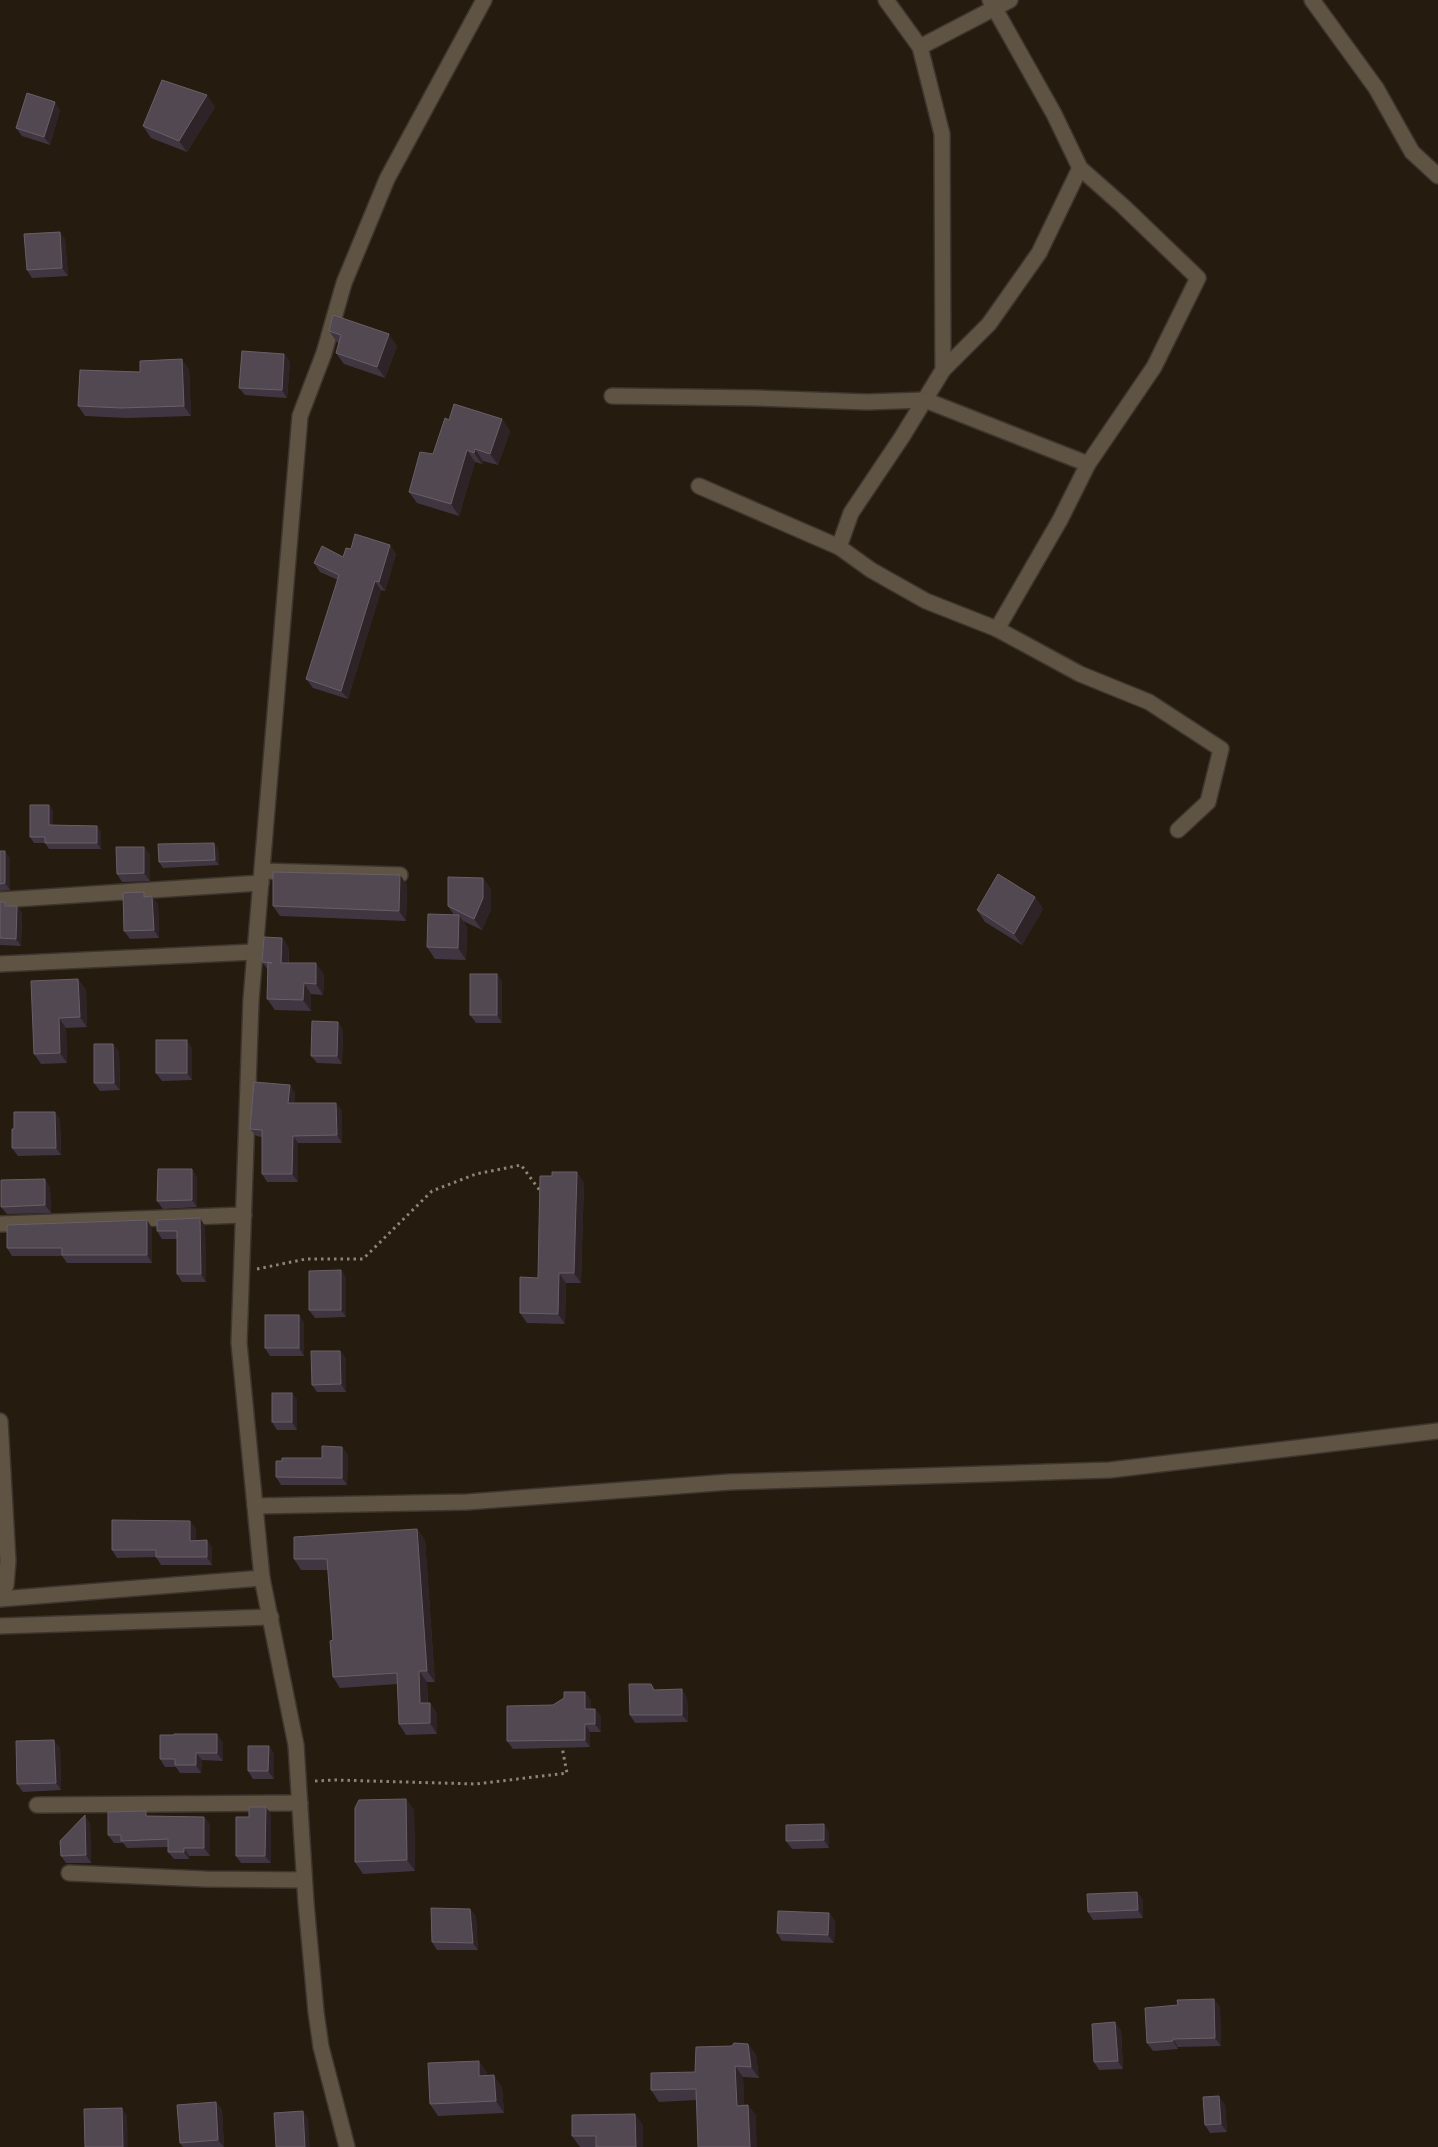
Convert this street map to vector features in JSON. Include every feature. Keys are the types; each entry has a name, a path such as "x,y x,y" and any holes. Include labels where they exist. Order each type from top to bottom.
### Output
{"street":[{"path":"346,2147 321,2047 315,2002 304,1880 296,1744 262,1578 239,1343 254,952 300,416 324,353 344,283 387,179 484,0"},
{"path":"886,0 920,47 942,134 943,370"},
{"path":"920,47 993,4 1010,0"},
{"path":"1312,0 1376,88 1412,152 1438,176"},
{"path":"993,4 1054,114 1080,168 1124,206 1198,278 1154,367 1088,464 1060,520 997,629"},
{"path":"839,547 851,513 943,370 990,324 1039,253 1080,168"},
{"path":"612,396 867,402 925,400 1088,464"},
{"path":"699,486 839,547 871,570 926,601 997,629 1080,674 1149,702 1221,748 1208,802 1178,830"},
{"path":"0,900 261,877 400,875"},
{"path":"0,964 254,952"},
{"path":"0,1224 244,1215"},
{"path":"0,1421 8,1561 6,1585 0,1599 262,1578"},
{"path":"255,1506 467,1502 730,1482 1110,1470 1438,1431"},
{"path":"0,1612 0,1626 271,1617"},
{"path":"37,1805 300,1803"},
{"path":"69,1873 206,1879 304,1880"}],"path":[{"path":"242,1272 306,1260 363,1260 432,1191 476,1174 521,1165 547,1199"},
{"path":"299,1783 335,1780 476,1784 544,1777 567,1773 562,1747"}],"building":[{"path":"162,80 207,95 179,141 143,126"},
{"path":"27,93 55,102 44,137 16,128"},
{"path":"60,232 62,268 27,270 24,234"},
{"path":"333,315 389,334 377,367 336,353 341,335 329,331"},
{"path":"242,351 284,354 282,390 239,388"},
{"path":"182,359 184,406 121,408 78,406 80,370 140,372 140,361"},
{"path":"454,404 502,419 490,454 475,449 474,453 467,450 451,504 409,492 420,452 433,454 445,418 449,420"},
{"path":"355,534 390,545 379,582 375,581 341,691 306,679 339,575 314,563 322,546 343,557 346,548 351,549"},
{"path":"30,805 49,805 49,825 97,826 97,843 45,843 45,837 30,837"},
{"path":"214,843 215,860 159,862 158,844"},
{"path":"116,847 144,847 144,873 117,874"},
{"path":"0,851 5,851 5,883 0,884"},
{"path":"273,872 400,875 399,911 273,906"},
{"path":"998,874 1035,897 1014,934 977,910"},
{"path":"448,877 483,878 483,898 474,919 448,906"},
{"path":"144,892 144,897 152,896 154,930 124,931 123,893"},
{"path":"0,902 5,902 5,906 17,906 16,939 0,938"},
{"path":"428,914 459,915 458,948 427,947"},
{"path":"264,937 282,938 281,963 316,963 316,984 304,983 303,1000 267,999 268,963 262,962"},
{"path":"470,974 497,974 497,1015 470,1015"},
{"path":"78,979 80,1017 59,1018 60,1053 34,1054 31,981"},
{"path":"312,1021 338,1022 337,1056 311,1056"},
{"path":"156,1040 187,1040 187,1073 156,1073"},
{"path":"94,1044 113,1044 114,1083 94,1083"},
{"path":"254,1082 290,1085 288,1103 336,1103 337,1135 293,1136 292,1174 262,1174 262,1130 250,1129"},
{"path":"14,1112 55,1112 56,1148 12,1148"},
{"path":"158,1169 192,1169 192,1200 157,1201"},
{"path":"552,1172 577,1172 574,1273 559,1273 558,1314 520,1313 520,1277 538,1278 540,1176 552,1176"},
{"path":"45,1179 45,1205 1,1207 1,1180"},
{"path":"200,1218 201,1274 177,1274 177,1231 157,1231 157,1220"},
{"path":"147,1220 147,1255 62,1255 62,1248 7,1248 7,1225"},
{"path":"341,1270 341,1310 309,1310 309,1271"},
{"path":"265,1315 299,1315 299,1348 265,1348"},
{"path":"311,1351 340,1351 341,1384 312,1385"},
{"path":"272,1393 292,1393 292,1422 272,1422"},
{"path":"322,1446 342,1447 342,1478 276,1477 276,1461 282,1461 282,1458 322,1458"},
{"path":"112,1520 190,1521 190,1541 207,1540 207,1557 156,1557 156,1550 112,1550"},
{"path":"417,1529 427,1671 419,1671 420,1703 430,1703 430,1723 399,1724 397,1673 333,1677 330,1641 333,1640 327,1559 294,1559 294,1537"},
{"path":"629,1684 651,1684 654,1690 682,1689 682,1715 630,1715"},
{"path":"564,1692 585,1692 585,1709 595,1709 595,1724 585,1724 585,1740 507,1741 507,1706 553,1705 564,1698"},
{"path":"217,1734 217,1753 196,1753 196,1765 175,1765 175,1759 160,1759 160,1735"},
{"path":"54,1740 56,1783 17,1784 16,1741"},
{"path":"248,1746 269,1746 268,1771 248,1771"},
{"path":"406,1799 407,1860 355,1862 355,1808 359,1800"},
{"path":"249,1807 266,1807 265,1856 236,1856 236,1817 249,1817"},
{"path":"146,1811 146,1816 204,1817 204,1848 184,1848 184,1852 168,1852 168,1839 121,1841 121,1835 108,1835 108,1812"},
{"path":"85,1815 86,1855 61,1856 60,1841"},
{"path":"824,1824 824,1840 786,1841 786,1825"},
{"path":"1137,1892 1138,1910 1088,1912 1087,1894"},
{"path":"431,1908 470,1909 473,1943 432,1942"},
{"path":"778,1911 829,1913 828,1935 777,1933"},
{"path":"1214,1999 1215,2038 1173,2039 1173,2041 1147,2043 1145,2008 1178,2005 1177,2000"},
{"path":"1115,2022 1118,2061 1094,2062 1092,2024"},
{"path":"734,2043 748,2044 751,2067 735,2066 737,2106 748,2105 750,2147 698,2147 696,2089 651,2090 651,2073 695,2072 696,2047 732,2046"},
{"path":"479,2061 479,2076 494,2075 496,2101 430,2104 428,2063"},
{"path":"1219,2096 1221,2124 1205,2125 1203,2097"},
{"path":"216,2102 218,2140 180,2143 177,2105"},
{"path":"122,2108 123,2147 85,2147 84,2109"},
{"path":"303,2111 305,2147 276,2147 274,2113"},
{"path":"635,2114 636,2147 596,2147 596,2136 572,2136 572,2115"}]}
